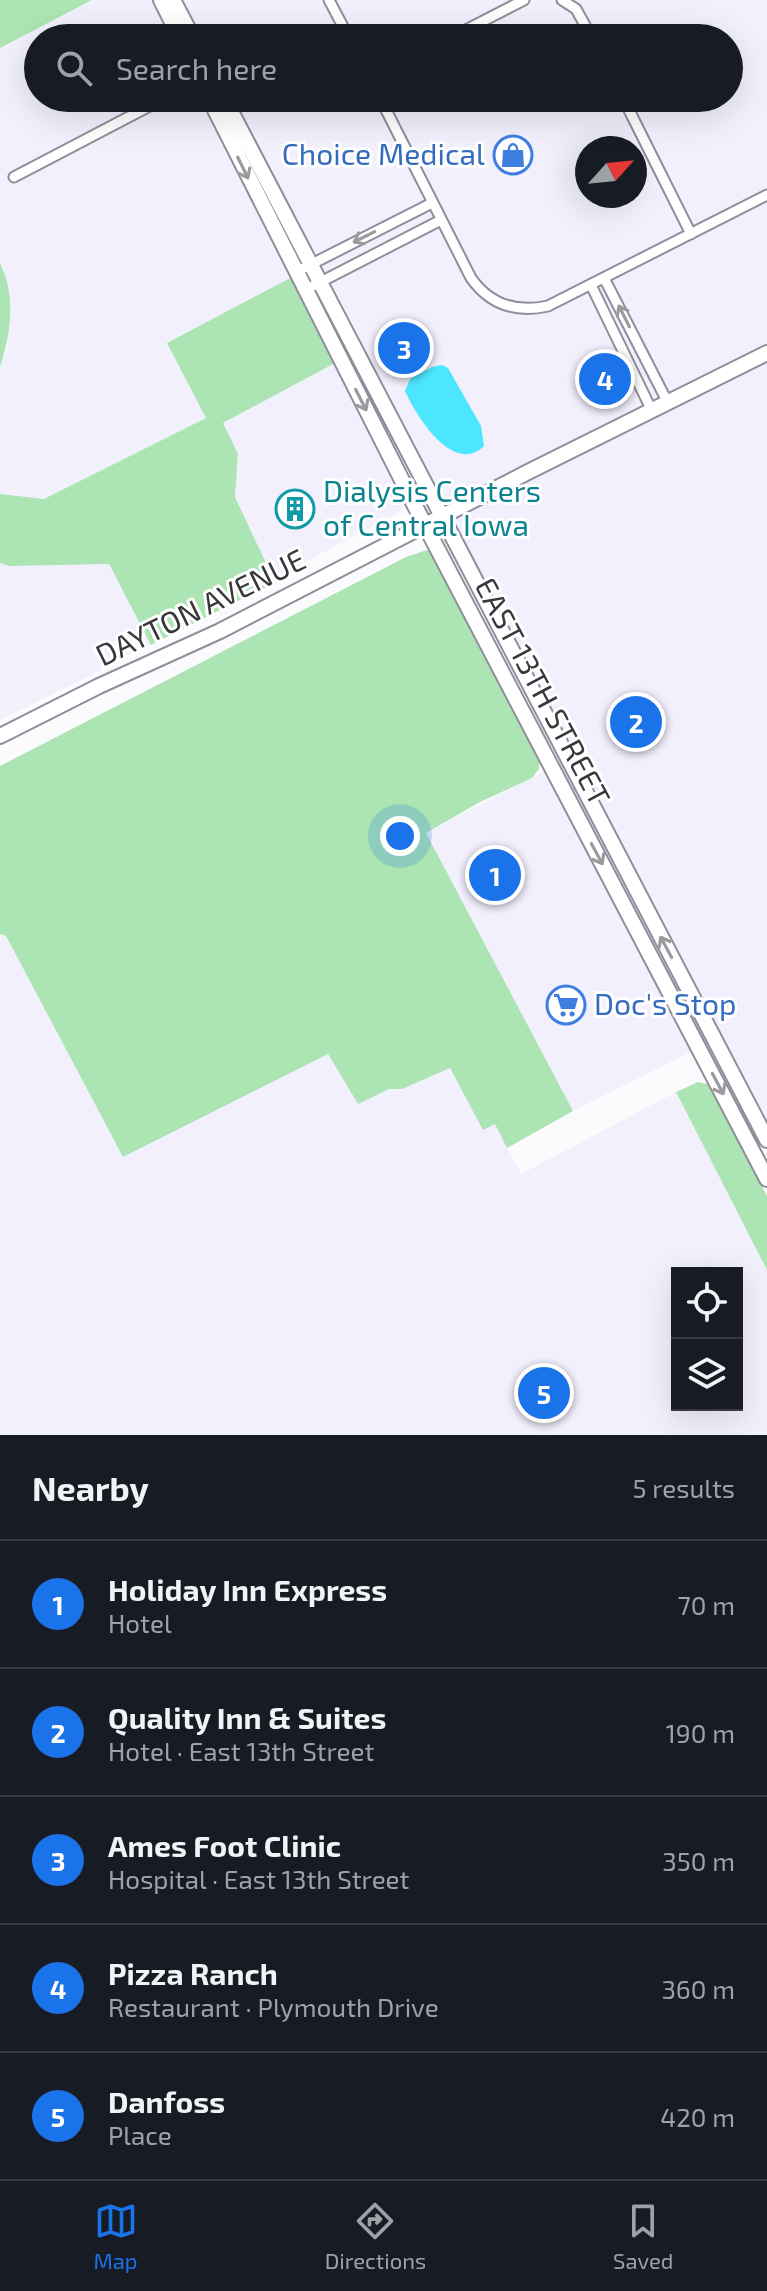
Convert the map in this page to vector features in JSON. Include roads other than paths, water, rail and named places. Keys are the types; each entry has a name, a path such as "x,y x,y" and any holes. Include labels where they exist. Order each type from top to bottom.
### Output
{"main road":[{"path":"161,0 173,24"},
{"path":"173,0 186,24"},
{"name":"EAST 13TH STREET","path":"216,112 425,524 767,1179"},
{"name":"EAST 13TH STREET","path":"231,112 767,1140"},
{"name":"DAYTON AVENUE","path":"0,736 99,686 220,631 425,524 767,353"}],"street":[{"path":"329,0 342,24"},
{"path":"477,24 524,0"},
{"path":"562,0 576,9 584,24"},
{"path":"14,177 138,112"},
{"path":"387,112 478,289 503,305 535,309 548,306 767,195"},
{"path":"630,112 691,234"},
{"path":"296,272 432,203"},
{"path":"305,290 441,220"},
{"path":"604,278 668,403"},
{"path":"591,285 652,411"}],"water":[{"path":"442,365 448,368 481,426 484,446 472,453 460,454 437,439 405,391 410,379"}],"place":[{"name":"Choice Medical","path":"513,155"},
{"name":"Ames Foot Clinic","path":"404,348"},
{"name":"Pizza Ranch","path":"605,379"},
{"name":"Dialysis Centers of Central Iowa","path":"295,509"},
{"name":"Quality Inn & Suites","path":"636,722"},
{"name":"Holiday Inn Express","path":"495,875"},
{"name":"Doc's Stop","path":"566,1005"},
{"name":"Danfoss","path":"544,1393"}]}
